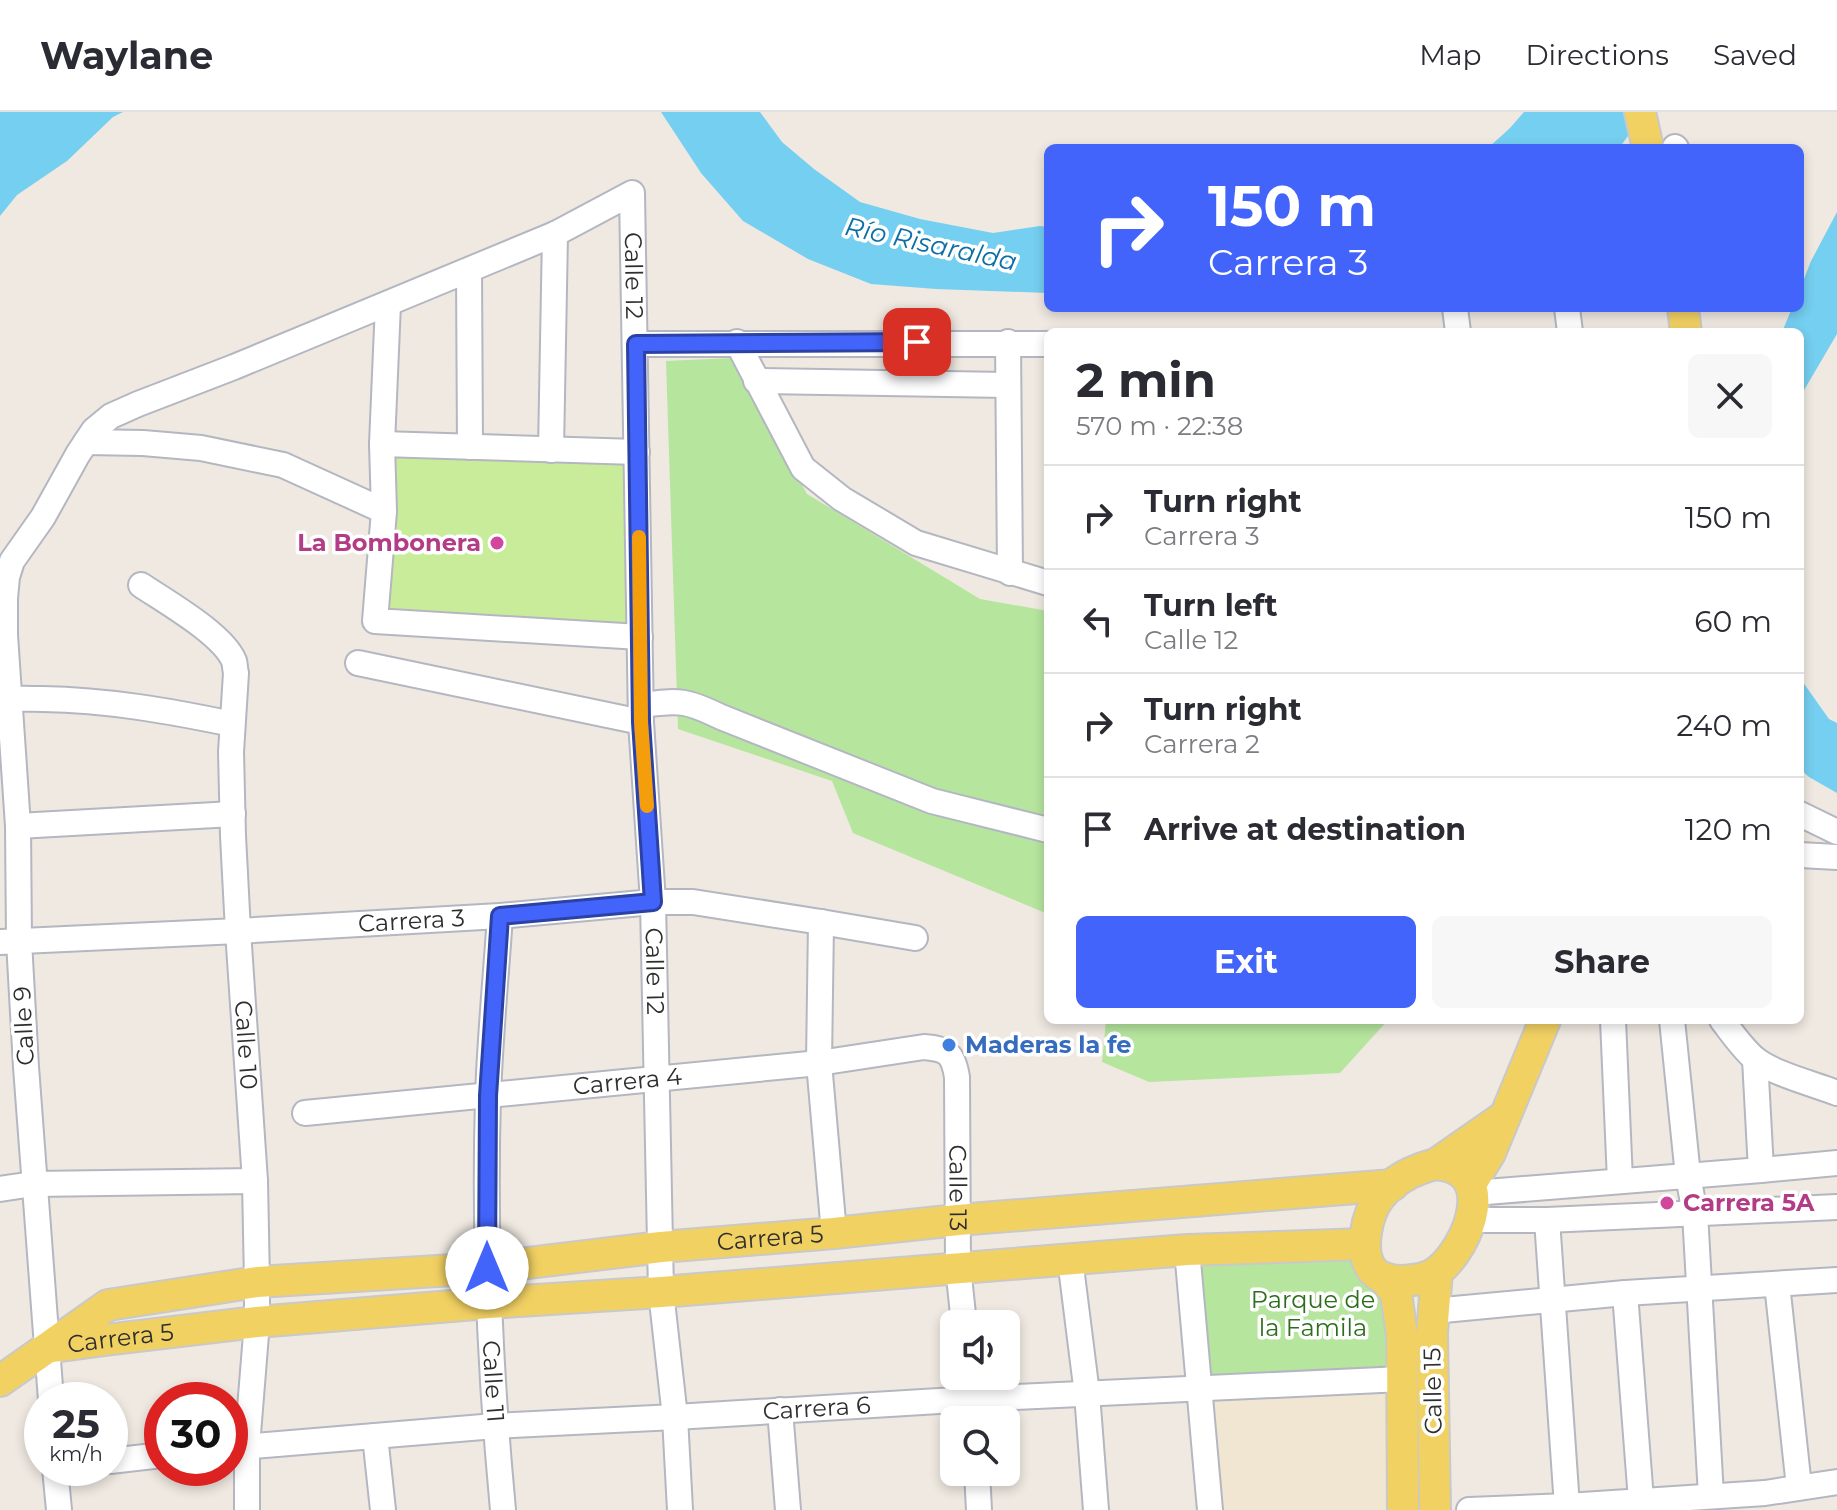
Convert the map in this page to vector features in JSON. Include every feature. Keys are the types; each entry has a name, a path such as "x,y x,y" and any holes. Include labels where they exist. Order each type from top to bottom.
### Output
{"main road":[{"path":"1640,112 1647,144"},
{"path":"1505,1116 1436,1164 1415,1170 1379,1197 1366,1231 1365,1244 1371,1269 1384,1279 1415,1280 1437,1272 1462,1241 1472,1199 1543,1024"},
{"path":"1436,1164 1448,1165 1465,1175 1472,1199"},
{"name":"Carrera 5","path":"47,1348 108,1305 257,1282 487,1268 661,1247 1393,1185"},
{"name":"Carrera 5","path":"47,1348 257,1322 488,1303 1187,1250 1365,1244"},
{"name":"Calle 15","path":"1435,1510 1433,1311 1437,1272"},
{"name":"Calle 15","path":"1384,1279 1396,1293 1402,1335 1403,1510"},
{"path":"0,1381 47,1348"}],"street":[{"name":"Calle 12","path":"555,234 632,193 641,714 653,902 661,1292 675,1417 680,1510"},
{"path":"86,442 94,430 111,416 138,404 555,234 551,450"},
{"path":"469,271 470,447"},
{"path":"388,304 382,444 384,511 375,621 640,637"},
{"path":"737,342 803,468 842,499 916,543 1044,582"},
{"path":"1008,342 1010,573"},
{"path":"636,344 1044,344"},
{"path":"756,381 1007,385"},
{"path":"86,442 201,448 283,465 384,511"},
{"name":"Calle 9","path":"50,1382 10,942 18,826 5,699 5,598 12,561 43,517 86,442"},
{"path":"382,444 637,452"},
{"name":"Calle 10","path":"141,585 210,633 226,647 235,662 231,752 233,814 255,1181 257,1282 257,1322 248,1420"},
{"path":"358,663 641,714 674,701 695,705 932,801 1044,829"},
{"path":"5,699 123,705 232,724"},
{"path":"18,826 233,814"},
{"path":"1804,816 1837,832"},
{"path":"1804,855 1837,857"},
{"name":"Carrera 3","path":"10,942 500,916 653,902 693,902 915,938"},
{"name":"Calle 11","path":"500,916 488,1096 487,1268 495,1426 503,1510"},
{"path":"821,922 819,1063 834,1233"},
{"path":"1613,1024 1620,1181"},
{"path":"1672,1024 1688,1176 1695,1213 1711,1496"},
{"path":"1725,1024 1755,1059 1768,1067 1837,1093"},
{"name":"Carrera 4","path":"305,1113 819,1063 924,1047 938,1048 948,1053"},
{"name":"Calle 13","path":"948,1053 954,1062 957,1077 958,1267 963,1310"},
{"path":"1755,1059 1761,1170"},
{"path":"1472,1199 1620,1181 1837,1163"},
{"path":"0,1189 33,1184 255,1181"},
{"path":"1472,1199 1547,1220 1837,1207"},
{"path":"1547,1220 1567,1506"},
{"path":"1187,1250 1210,1510"},
{"path":"1070,1259 1087,1394 1096,1510"},
{"path":"1433,1311 1625,1293 1837,1280"},
{"path":"1777,1284 1799,1487"},
{"path":"1625,1293 1651,1503"},
{"name":"Carrera 6","path":"248,1442 971,1398 1402,1379"},
{"path":"780,1410 788,1510"},
{"path":"375,1436 383,1510"},
{"name":"Calle 10","path":"248,1449 265,1510"},
{"path":"1469,1510 1651,1503 1711,1496 1765,1501 1799,1487 1837,1482"},
{"path":"57,1486 59,1510"},
{"name":"Calle 10","path":"247,1486 247,1510"},
{"path":"978,1486 979,1510"}],"shaded area":[{"path":"1402,1379 1403,1510 1210,1510 1199,1388"}],"green space":[{"path":"733,358 807,494 980,599 1044,610 1044,912 853,833 832,781 678,729 666,361"},
{"path":"396,451 632,460 638,634 378,617"},
{"path":"1106,1024 1384,1024 1340,1073 1149,1082 1102,1062"},
{"name":"Parque de la Famila","path":"1365,1244 1384,1279 1402,1379 1199,1388 1187,1250"}],"water":[{"path":"0,112 123,112 113,117 67,161 17,195 0,216"},
{"name":"Río Risaralda","path":"661,112 760,112 782,142 860,202 920,219 993,233 1044,226 1044,293 871,284 808,259 743,221 701,173"},
{"path":"1524,112 1646,112 1622,144 1492,144"},
{"path":"1837,212 1837,334 1804,390 1804,328 1784,328 1790,312 1804,312 1804,279"},
{"path":"1804,684 1829,719 1837,723 1837,793 1804,773"}],"slow traffic":[{"path":"639,537 641,722 647,806"}],"place":[{"name":"La Bombonera","path":"497,543"},
{"name":"Maderas la fe","path":"949,1045"},
{"name":"Carrera 5A","path":"1667,1203"}],"route":[{"path":"487,1268 488,1096 500,916 653,902 641,722 636,344 917,342"}]}
